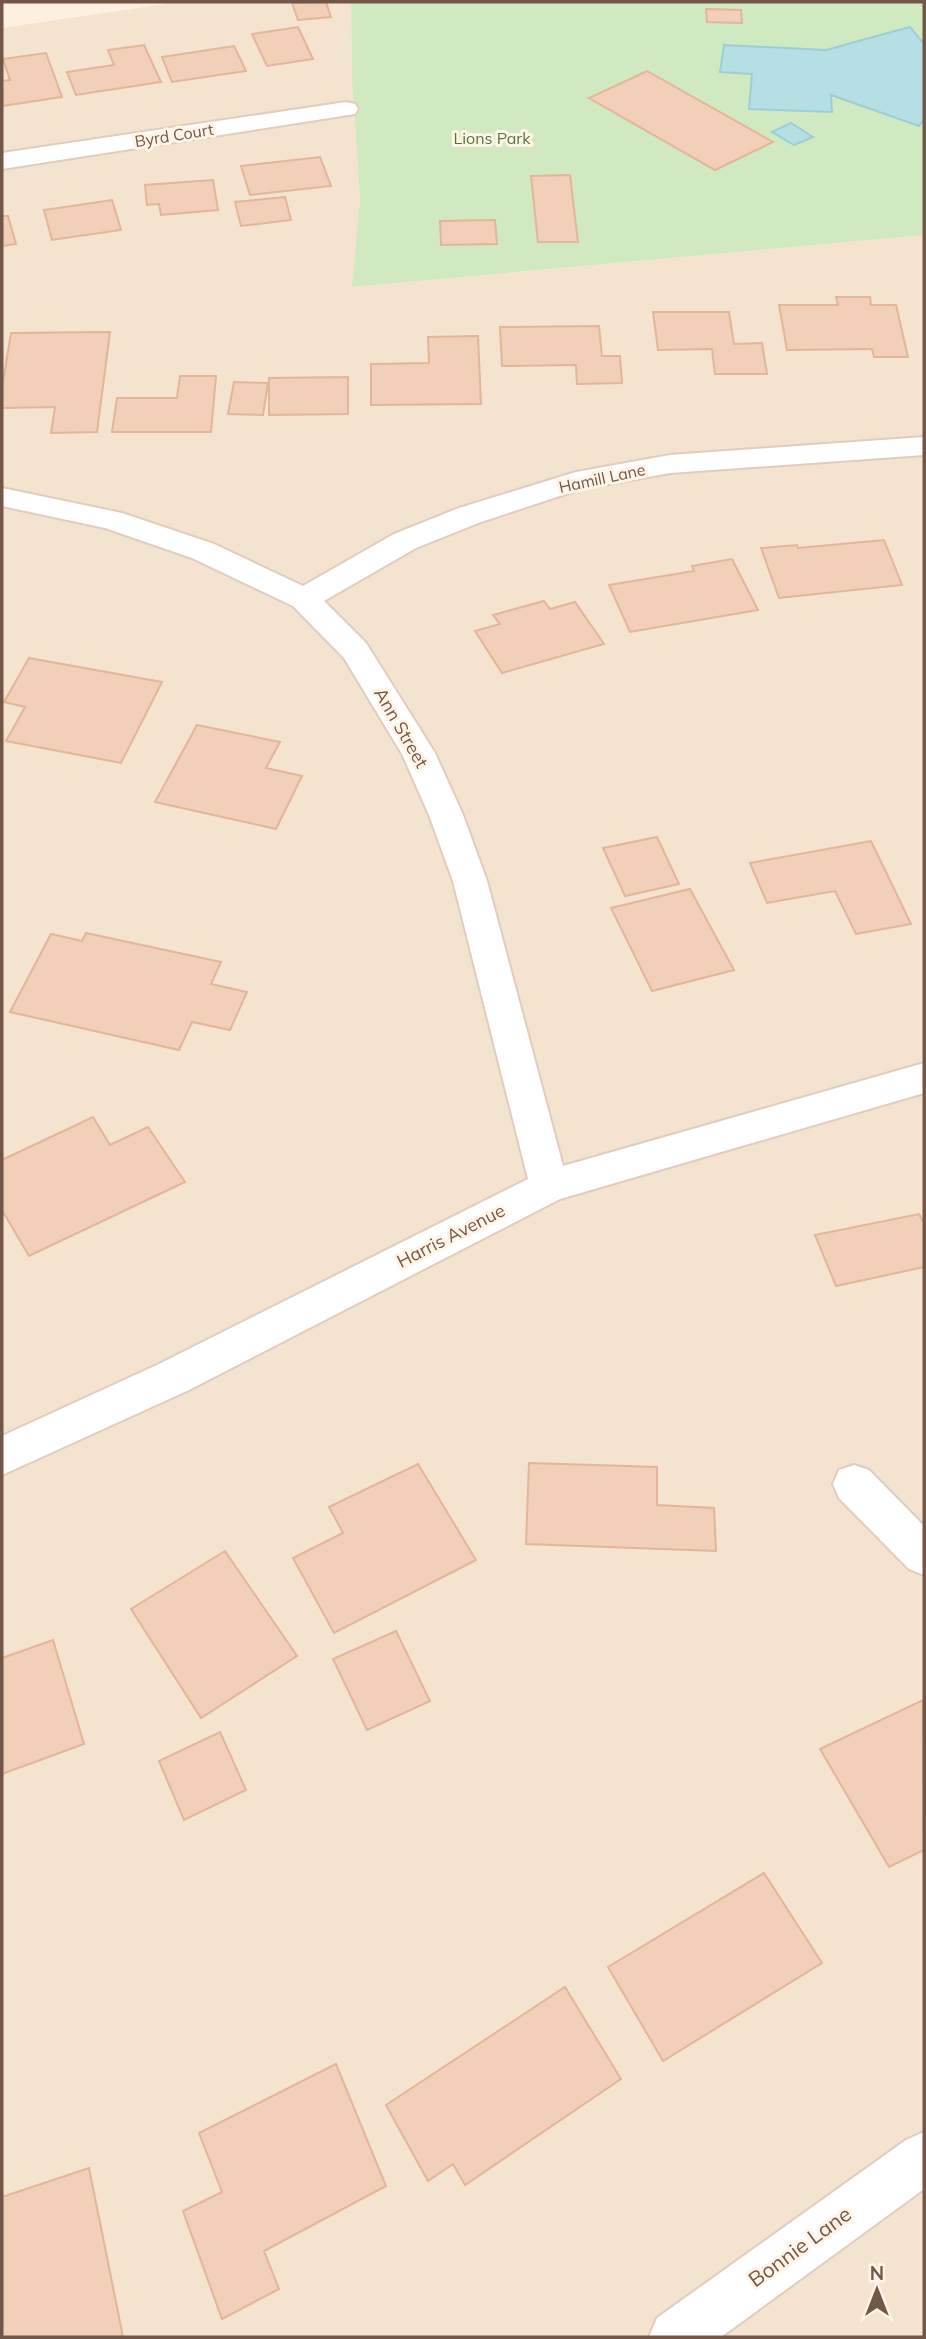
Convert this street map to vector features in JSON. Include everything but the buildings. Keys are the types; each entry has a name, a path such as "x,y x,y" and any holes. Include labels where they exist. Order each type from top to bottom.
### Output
{"street":[{"name":"Byrd Court","path":"2,161 346,109"},
{"name":"Hamill Lane","path":"304,598 405,541 470,515 576,481 670,464 924,446"},
{"name":"Ann Street","path":"2,496 64,508 203,551 304,598 355,651 418,753 446,815 470,881 549,1186"},
{"name":"Harris Avenue","path":"2,1456 174,1377 549,1186 924,1078"},
{"path":"854,1484 924,1555"},
{"name":"Bonnie Lane","path":"676,2337 924,2158"}],"shaded area":[{"path":"179,2 351,2 352,80 360,200 353,287 924,235 924,2337 2,2337 2,28"}],"green space":[{"name":"Lions Park","path":"351,2 924,2 924,235 352,287 360,200 352,80"}],"water":[{"path":"910,27 924,44 924,119 919,126 831,95 832,112 749,109 752,74 720,72 724,45 826,50"},
{"path":"791,123 813,137 794,145 772,132"}]}
